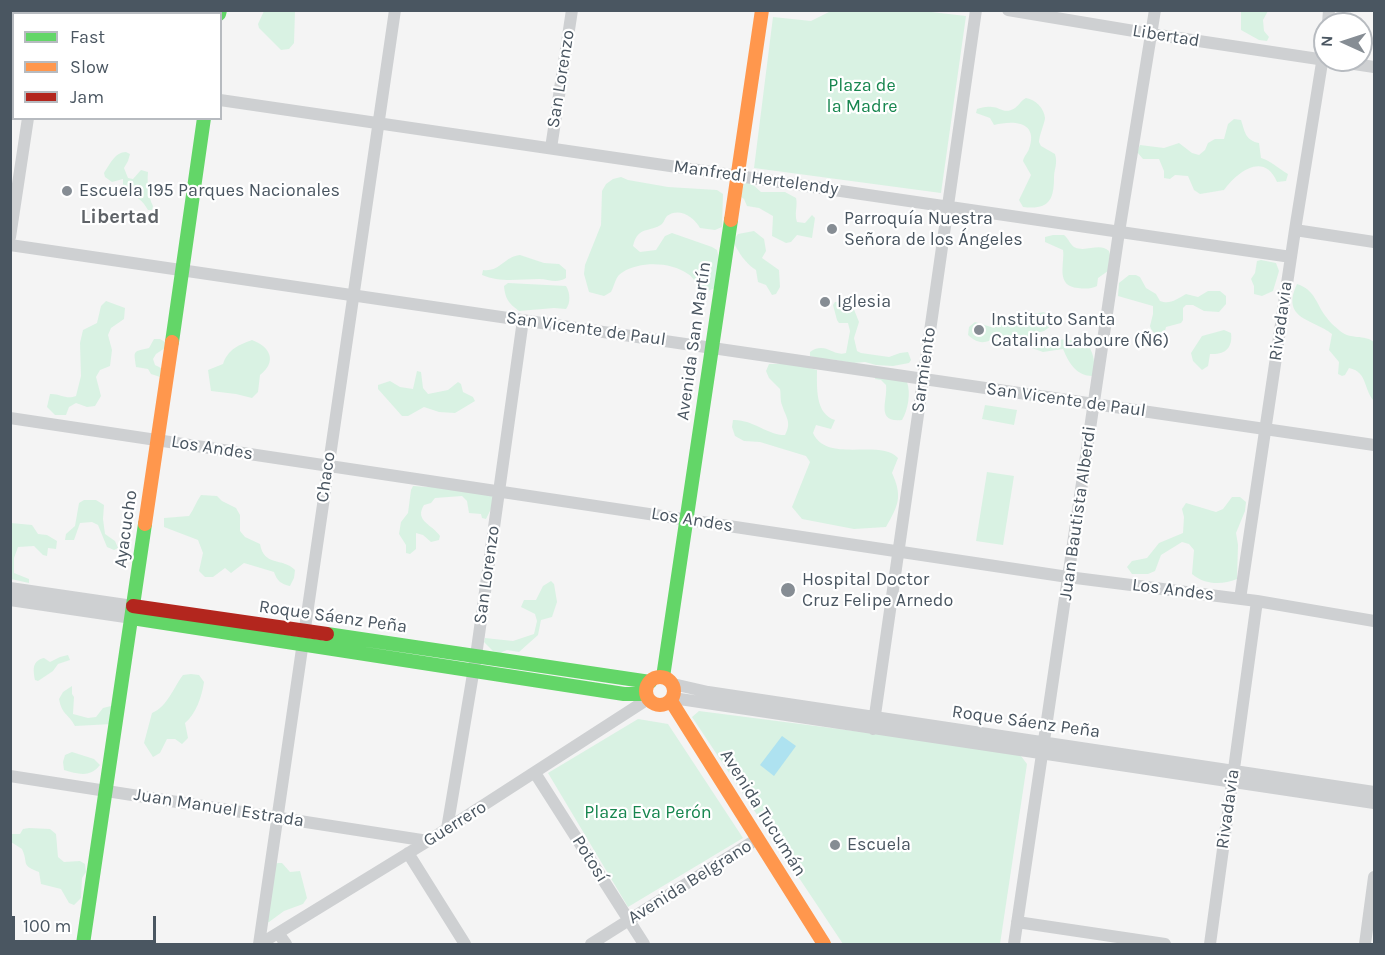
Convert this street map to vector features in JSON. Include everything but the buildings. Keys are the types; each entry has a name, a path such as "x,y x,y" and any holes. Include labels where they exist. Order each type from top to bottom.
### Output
{"street":[{"name":"Chaco","path":"259,945 395,10"},
{"name":"San Lorenzo","path":"551,148 572,10"},
{"name":"Avenida San Martín","path":"672,700 675,691 656,687 685,519 762,10"},
{"name":"Sarmiento","path":"873,723 976,10"},
{"name":"Libertad","path":"1008,10 1313,58"},
{"name":"Juan Bautista Alberdi","path":"1014,945 1119,232 1155,10"},
{"name":"Rivadavia","path":"1240,599 1295,230 1323,72"},
{"name":"Manfredi Hertelendy","path":"222,100 1291,257"},
{"path":"10,237 28,120"},
{"name":"Ayacucho","path":"83,945 204,120"},
{"path":"1295,230 1374,242"},
{"name":"San Vicente de Paul","path":"10,245 1374,445"},
{"name":"San Lorenzo","path":"447,829 476,656 524,320"},
{"name":"Los Andes","path":"10,418 1068,577 1240,599 1374,621"},
{"name":"Roque Sáenz Peña","path":"10,588 133,612 303,638 473,670 624,694 656,687"},
{"name":"Roque Sáenz Peña","path":"10,600 133,612"},
{"name":"Rivadavia","path":"1209,945 1257,602"},
{"name":"Roque Sáenz Peña","path":"303,638 476,656 656,687 708,692 873,723"},
{"path":"656,687 659,706 672,700"},
{"name":"Guerrero","path":"259,945 535,773 656,687"},
{"name":"Roque Sáenz Peña","path":"672,700 873,723 1044,748 1232,777 1374,803"},
{"name":"Avenida Tucumán","path":"672,700 824,945"},
{"name":"Potosí","path":"535,773 644,945"},
{"name":"Juan Manuel Estrada","path":"10,776 428,841"},
{"name":"Roque Sáenz Peña","path":"1232,777 1374,792"},
{"name":"Avenida Belgrano","path":"591,945 758,839"},
{"path":"408,854 465,945"},
{"path":"1365,945 1374,877"},
{"path":"1017,922 1165,945"},
{"path":"278,933 286,945"}],"green space":[{"name":"Plaza de la Madre","path":"914,10 966,16 941,193 754,168 773,17 811,21 831,11"},
{"path":"264,11 295,11 294,43 289,49 281,50 259,28 258,24"},
{"path":"1241,11 1268,11 1263,20 1264,31 1269,37 1267,41 1259,40 1241,30"},
{"path":"1026,98 1036,103 1043,111 1045,118 1039,142 1041,146 1055,154 1056,161 1051,198 1044,205 1032,208 1023,207 1019,200 1031,175 1023,161 1029,149 1030,133 1027,128 1016,123 994,125 990,118 976,113 977,109 988,107 1011,110"},
{"path":"1234,119 1241,120 1248,138 1259,143 1261,158 1288,174 1286,181 1277,182 1272,173 1258,166 1243,171 1224,190 1200,194 1194,190 1188,176 1175,175 1170,179 1164,178 1159,159 1143,159 1137,152 1140,145 1164,148 1179,143 1192,153 1199,155 1208,143 1215,139 1224,139 1228,124"},
{"path":"126,152 130,154 124,168 128,178 133,179 141,170 148,172 152,210 148,210 137,198 119,195 123,179 112,182 105,177 104,173 113,159"},
{"path":"621,177 668,187 717,190 723,194 722,227 715,230 700,228 686,214 672,213 658,227 641,232 633,246 640,252 656,250 665,236 672,233 712,247 717,250 720,263 715,288 708,291 700,289 690,275 673,267 656,264 630,268 620,274 611,292 604,296 589,292 584,274 585,265 601,225 602,191 606,184"},
{"path":"744,183 751,183 761,192 785,192 796,198 797,222 805,223 812,215 815,218 812,238 797,235 791,242 786,243 772,236 773,216 759,208 747,206 741,197"},
{"path":"754,231 764,239 766,251 762,258 779,270 780,287 776,294 772,295 766,285 758,282 756,270 743,257 733,241 738,234"},
{"path":"1064,235 1074,247 1079,249 1101,247 1109,251 1111,259 1108,271 1098,278 1097,286 1081,288 1066,283 1063,274 1063,250 1045,242 1045,237"},
{"path":"520,255 544,263 559,264 566,270 566,278 556,281 503,280 482,275 483,270 494,269 510,258"},
{"path":"1257,261 1276,263 1279,271 1273,291 1262,296 1254,294 1251,279 1255,273"},
{"path":"1129,275 1140,277 1146,288 1156,294 1160,301 1170,302 1186,294 1198,297 1208,291 1220,291 1226,296 1226,304 1219,312 1204,311 1193,305 1186,305 1183,308 1181,323 1166,327 1164,335 1157,334 1150,326 1153,306 1118,296 1119,283"},
{"path":"508,283 566,286 569,304 566,309 519,311 506,297 504,286"},
{"path":"1297,284 1312,294 1328,320 1340,331 1374,342 1374,401 1362,377 1355,370 1349,368 1345,375 1338,374 1339,362 1329,350 1332,334 1296,312 1293,296"},
{"path":"106,301 125,308 124,319 111,328 108,335 112,350 110,366 100,370 96,377 101,396 95,406 87,407 76,403 69,407 66,415 55,415 47,407 50,394 76,396 81,376 80,343 83,330 97,323 101,306"},
{"path":"835,302 851,302 859,322 854,338 857,351 889,357 908,352 911,360 909,363 893,366 876,365 865,362 825,360 810,356 810,352 820,348 841,354 846,353 850,331 848,323 839,323 833,305"},
{"path":"1044,312 1051,326 1022,341 997,339 982,342 968,335 969,327 975,322 994,328 1001,323 1024,326 1028,324 1033,314"},
{"path":"1224,330 1231,333 1231,343 1224,352 1210,354 1208,366 1202,370 1193,361 1191,353 1202,336"},
{"path":"1038,336 1058,340 1066,339 1088,345 1094,360 1093,376 1078,371 1071,364 1063,349 1043,352 1029,347 1029,343"},
{"path":"154,339 165,342 165,348 153,359 155,365 163,369 160,377 151,374 148,369 136,367 135,353 149,348"},
{"path":"252,340 264,347 270,355 269,365 260,375 258,392 252,398 211,391 208,370 223,364 231,351"},
{"path":"769,364 793,364 817,370 818,399 828,417 835,420 831,429 816,425 813,433 820,442 841,449 890,452 898,458 892,473 898,501 886,527 854,529 802,519 792,507 810,462 806,456 760,442 744,441 735,436 732,427 733,420 747,422 772,433 785,435 788,420 781,403 780,389 769,378 766,371"},
{"path":"417,371 421,372 423,388 428,394 448,390 458,382 463,392 473,397 475,401 455,413 439,412 424,407 408,416 402,416 378,389 378,385 390,381 400,387 413,389"},
{"path":"876,375 907,382 908,401 902,420 888,418 885,409 886,385 881,380 875,379"},
{"path":"985,405 1017,410 1014,425 982,419"},
{"path":"987,472 1014,476 1003,545 976,541"},
{"path":"435,484 449,490 491,495 494,497 493,505 486,519 482,518 481,514 469,513 467,501 462,496 435,498 431,503 424,505 421,515 440,536 439,540 431,542 423,535 416,533 416,549 410,554 406,553 406,545 399,534 401,522 408,513 411,490 413,486 428,487"},
{"path":"201,495 217,496 236,508 240,515 240,531 245,537 260,544 265,556 269,559 295,570 290,586 280,582 274,572 244,563 231,573 225,568 213,577 205,577 199,571 203,553 198,540 164,527 164,518 189,516"},
{"path":"1232,497 1240,497 1246,502 1245,511 1236,533 1237,579 1214,583 1197,578 1192,574 1194,550 1189,544 1182,542 1161,555 1155,571 1148,574 1132,574 1127,567 1132,561 1147,558 1159,543 1183,533 1182,509 1186,503 1216,512 1223,509"},
{"path":"84,500 96,500 104,505 105,534 115,541 118,548 114,550 107,547 98,525 92,522 80,523 74,540 65,540 66,534 75,526 79,503"},
{"path":"11,523 32,525 38,534 47,535 57,541 56,549 48,548 47,556 34,546 18,547 14,558 14,573 29,579 29,583 11,579"},
{"path":"551,581 554,584 557,602 552,617 541,620 538,635 519,652 493,651 484,642 485,638 513,641 534,634 537,621 535,614 521,607 524,600 536,600 543,586"},
{"path":"68,655 70,660 58,664 53,671 38,681 35,680 34,669 37,661 44,658 50,662"},
{"path":"183,675 199,675 204,682 198,704 185,723 188,738 182,744 175,739 167,739 160,753 153,757 144,743 152,713 162,706"},
{"path":"72,686 73,714 88,718 96,717 103,708 111,706 112,724 75,726 64,711 59,699 63,692"},
{"path":"699,711 1018,752 1027,764 1000,944 843,944 692,717"},
{"name":"Plaza Eva Perón","path":"638,719 668,724 743,838 628,907 548,773"},
{"path":"72,752 94,759 100,765 88,773 79,774 64,770 65,755"},
{"path":"23,829 50,829 56,834 58,857 64,862 80,861 85,864 86,872 82,878 81,898 74,905 69,903 61,889 41,884 39,872 27,866 22,849 11,842 11,834 20,834"},
{"path":"282,863 290,872 300,871 307,898 303,904 284,911 265,923 275,864"}],"water":[{"path":"782,736 796,746 774,776 760,765"}],"traffic: fast":[{"path":"172,342 204,120"},
{"path":"663,677 731,220"},
{"path":"83,944 145,524"},
{"path":"132,618 624,694 646,694"},
{"path":"327,634 650,682"}],"traffic: slow":[{"path":"731,220 762,10"},
{"path":"145,524 172,342"},
{"path":"660,677 670,681 674,691 670,701 660,705 650,701 646,691 650,681 660,677"},
{"path":"671,701 824,944"}],"traffic: jam":[{"path":"133,606 327,634"}],"place":[{"name":"Escuela 195 Parques Nacionales","path":"67,191"},
{"name":"Parroquía Nuestra Señora de los Ángeles","path":"832,229"},
{"name":"Iglesia","path":"825,302"},
{"name":"Instituto Santa Catalina Laboure (Ñ6)","path":"979,330"},
{"name":"Hospital Doctor Cruz Felipe Arnedo","path":"788,590"},
{"name":"Escuela","path":"835,845"}],"district":[{"name":"Libertad","path":"120,217"}]}
